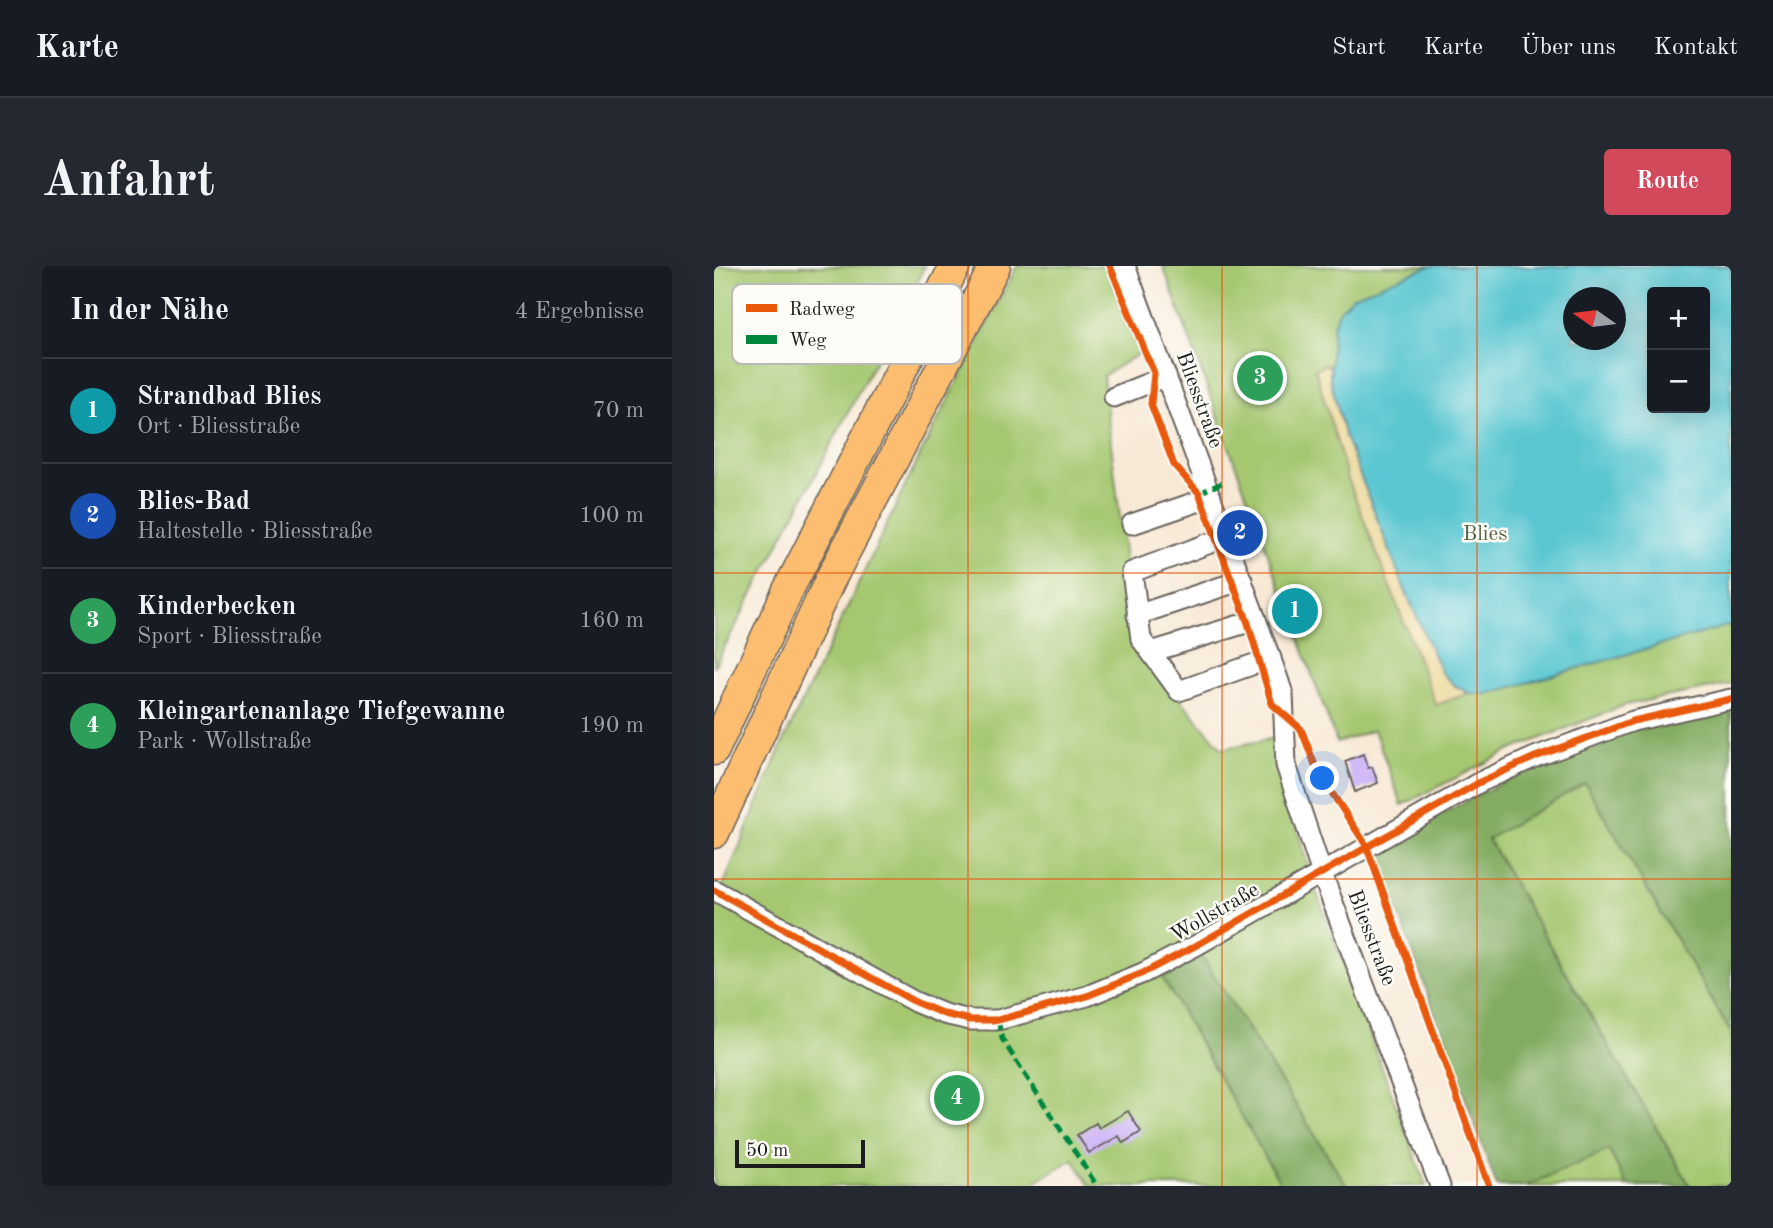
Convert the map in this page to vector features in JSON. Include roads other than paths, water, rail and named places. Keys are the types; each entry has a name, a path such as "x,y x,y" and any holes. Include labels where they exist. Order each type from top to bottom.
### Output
{"highway":[{"path":"946,284 955,266"},
{"path":"962,329 995,266"},
{"path":"714,750 788,590 904,364"},
{"path":"714,833 830,580 944,364"}],"street":[{"name":"Bliesstraße","path":"1125,266 1283,694 1286,765 1321,871 1440,1186"},
{"path":"1114,397 1166,376"},
{"path":"1132,524 1211,497"},
{"path":"1226,537 1132,572 1141,639 1179,691 1270,658"},
{"path":"1137,615 1241,580"},
{"path":"1151,652 1256,620"},
{"name":"Wollstraße","path":"714,890 915,1002 957,1017 998,1020 1087,996 1143,973 1197,945 1321,871 1480,782 1535,757 1633,721 1731,699"}],"water":[{"name":"Blies","path":"1430,266 1731,266 1731,625 1487,694 1469,693 1454,685 1441,672 1405,590 1344,434 1330,378 1333,326 1340,309 1353,296"},
{"path":"1251,360 1273,375 1279,394 1268,398 1261,381 1243,377 1246,362"}],"place":[{"name":"Kinderbecken","path":"1260,378"},
{"name":"Blies-Bad","path":"1240,533"},
{"name":"Strandbad Blies","path":"1295,611"},
{"name":"Kleingartenanlage Tiefgewanne","path":"957,1098"}]}
